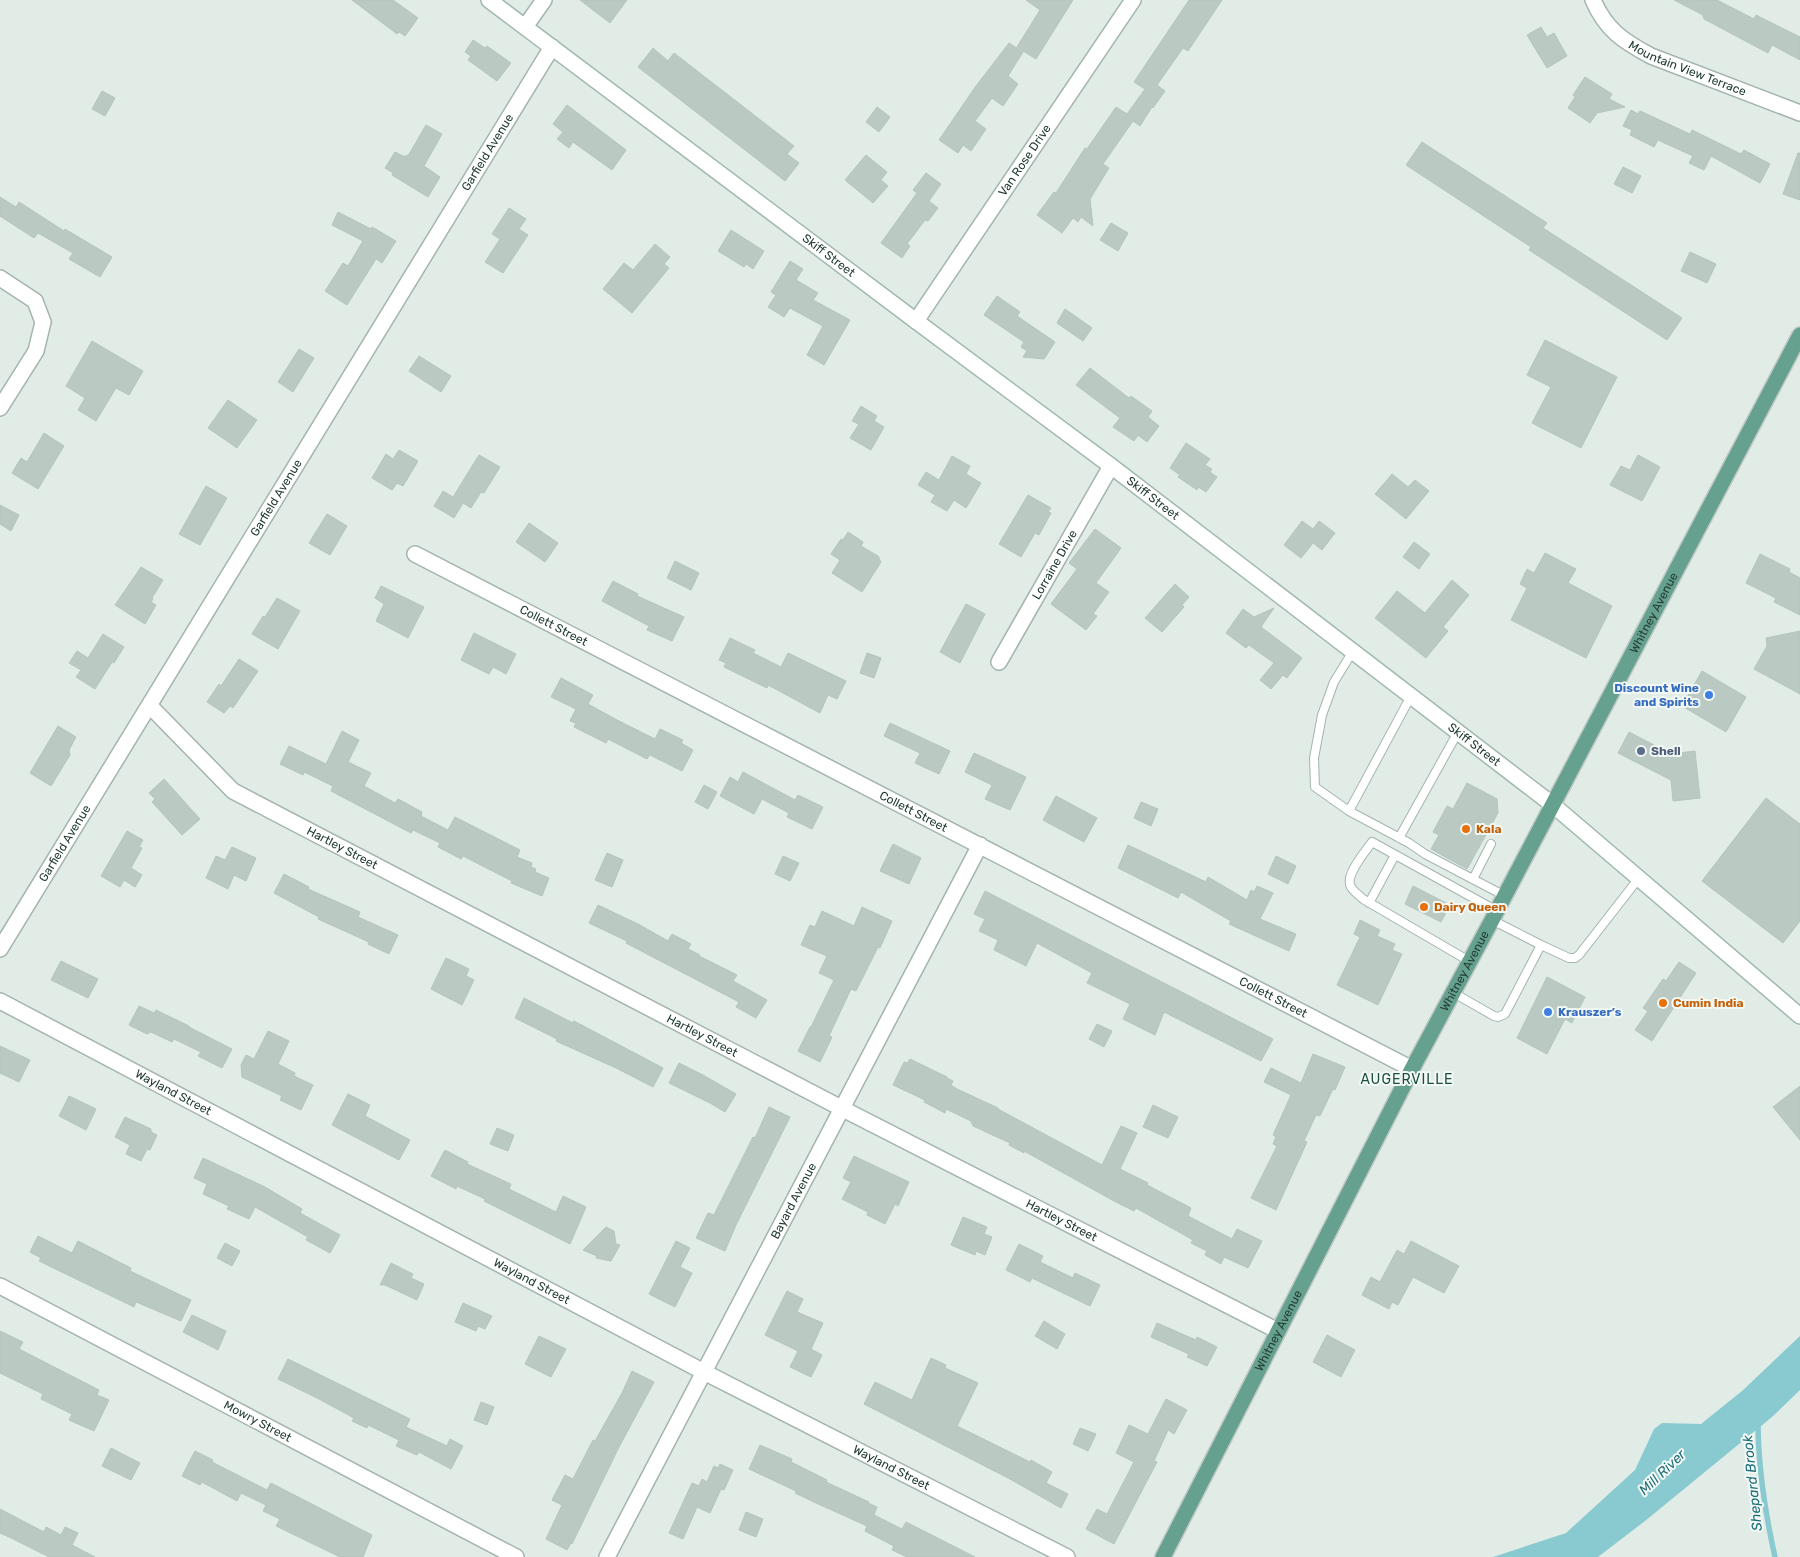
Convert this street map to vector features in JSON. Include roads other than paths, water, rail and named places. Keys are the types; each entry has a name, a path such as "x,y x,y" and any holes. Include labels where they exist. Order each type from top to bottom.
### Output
{"main road":[{"name":"Whitney Avenue","path":"1163,1557 1452,992 1505,896 1800,335"}],"street":[{"name":"Skiff Street","path":"489,0 1111,466 1553,805 1800,1016"},
{"path":"525,27 544,0"},
{"name":"Van Rose Drive","path":"916,321 1133,0"},
{"name":"Mountain View Terrace","path":"1593,0 1600,16 1612,32 1631,46 1651,56 1800,114"},
{"name":"Garfield Avenue","path":"0,949 552,47"},
{"path":"0,278 35,301 43,322 36,350 0,408"},
{"name":"Lorraine Drive","path":"999,662 1111,466"},
{"name":"Collett Street","path":"416,554 1412,1069"},
{"name":"Hartley Street","path":"150,706 233,791 843,1109 1278,1330"},
{"name":"Bayard Avenue","path":"607,1557 980,845"},
{"name":"Wayland Street","path":"0,1001 704,1372 1067,1557"},
{"name":"Mowry Street","path":"0,1286 516,1557"}],"lane":[{"path":"1353,651 1334,682 1322,715 1314,758 1315,787 1349,811 1505,896"},
{"path":"1349,811 1411,696"},
{"path":"1399,838 1458,732"},
{"path":"1470,961 1369,903 1351,887 1349,880 1358,860 1372,842 1541,945 1569,958 1575,958 1580,955 1639,878"},
{"path":"1473,879 1491,844"},
{"path":"1369,903 1396,855"},
{"path":"1452,992 1494,1016 1502,1016 1505,1014 1541,945"}],"water":[{"name":"Mill River","path":"1800,1336 1800,1390 1772,1417 1598,1557 1493,1557 1566,1533 1635,1470 1654,1429 1662,1423 1701,1424 1742,1391"}],"waterway":[{"name":"Shepard Brook","path":"1758,1421 1763,1489 1775,1557"}],"place":[{"name":"Discount Wine and Spirits","path":"1709,695"},
{"name":"Shell","path":"1641,751"},
{"name":"Kala","path":"1466,829"},
{"name":"Dairy Queen","path":"1424,907"},
{"name":"Cumin India","path":"1663,1003"},
{"name":"Krauszer’s","path":"1548,1012"}],"district":[{"name":"AUGERVILLE","path":"1407,1079"}]}
